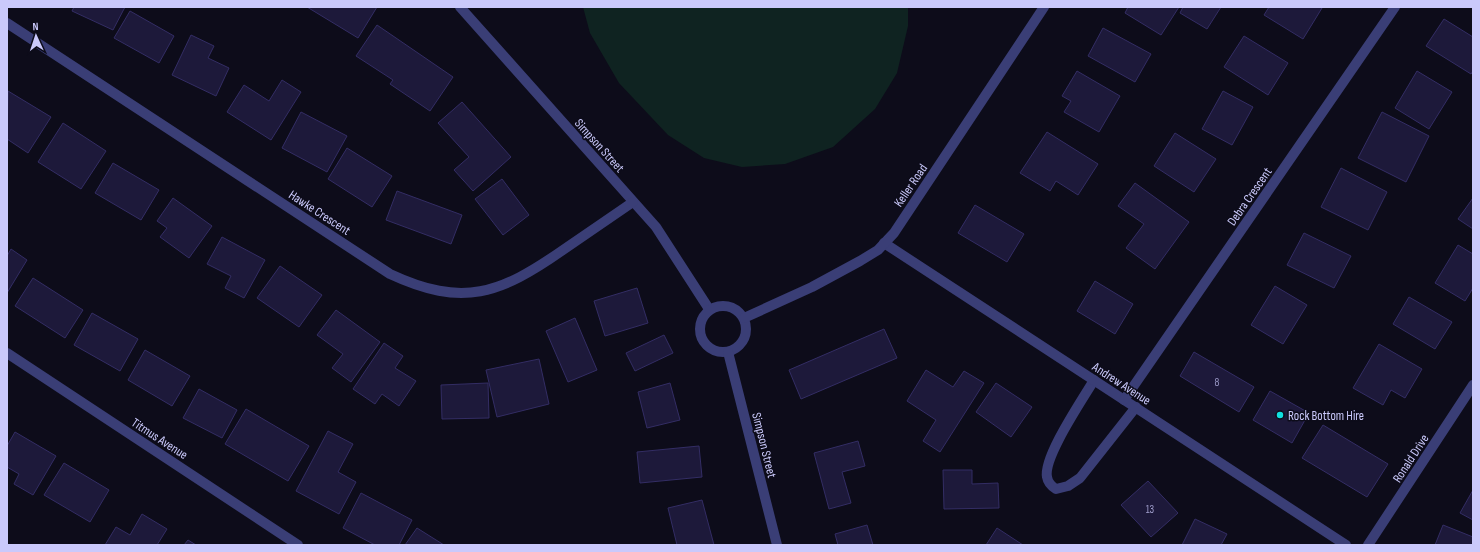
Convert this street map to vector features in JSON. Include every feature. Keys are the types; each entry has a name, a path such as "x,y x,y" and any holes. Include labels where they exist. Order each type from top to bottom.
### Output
{"street":[{"name":"Simpson Street","path":"460,7 656,227 709,309"},
{"name":"Keller Road","path":"744,318 812,286 878,250 894,233 1044,7"},
{"name":"Debra Crescent","path":"1124,400 1395,7"},
{"name":"Hawke Crescent","path":"7,23 390,274 413,284 436,291 454,293 484,290 503,286 535,269 633,202"},
{"name":"Andrew Avenue","path":"884,243 1346,545"},
{"path":"721,305 729,306 739,311 744,318 747,327 745,336 740,344 728,352 716,351 707,346 701,338 700,321 709,309 721,305"},
{"name":"Simpson Street","path":"728,352 777,545"},
{"name":"Titmus Avenue","path":"7,353 298,545"},
{"path":"1094,380 1052,453 1047,476 1050,485 1056,489 1068,486 1080,478 1136,407"},
{"name":"Ronald Drive","path":"1368,545 1473,385"}],"green space":[{"path":"583,7 908,7 908,26 897,73 875,109 833,147 785,164 742,167 704,158 668,135 619,83 590,33"}],"building":[{"path":"74,7 125,7 113,30 72,11"},
{"path":"307,7 377,7 358,38"},
{"path":"1128,7 1179,7 1161,35 1125,13"},
{"path":"1183,7 1221,7 1207,29 1180,13"},
{"path":"1269,7 1322,8 1303,39 1264,15"},
{"path":"130,11 174,36 159,63 114,38"},
{"path":"1444,19 1473,37 1473,71 1471,74 1426,46"},
{"path":"377,25 453,77 430,111 390,84 393,80 356,56"},
{"path":"1103,28 1151,54 1135,82 1088,56"},
{"path":"191,35 214,46 208,58 229,68 216,96 172,75"},
{"path":"1244,36 1288,63 1268,95 1224,67"},
{"path":"1077,71 1120,96 1099,132 1064,112 1071,101 1062,96"},
{"path":"1417,71 1452,92 1429,129 1395,108"},
{"path":"282,80 301,92 271,140 227,112 244,85 269,101"},
{"path":"8,91 51,117 28,153 7,139"},
{"path":"1223,91 1253,107 1232,145 1202,129"},
{"path":"462,102 511,157 473,191 454,170 469,157 438,123"},
{"path":"301,112 347,136 327,172 282,148"},
{"path":"1382,112 1429,136 1406,182 1358,158"},
{"path":"63,123 106,151 81,189 38,162"},
{"path":"1047,132 1098,164 1078,195 1056,181 1050,191 1020,173"},
{"path":"1175,133 1216,159 1194,192 1154,166"},
{"path":"347,148 392,176 372,207 328,179"},
{"path":"113,163 159,190 141,220 95,193"},
{"path":"1341,168 1387,192 1368,230 1321,207"},
{"path":"502,179 529,215 503,235 475,199"},
{"path":"1135,183 1189,222 1155,269 1126,248 1144,224 1118,206"},
{"path":"397,191 462,215 451,244 386,220"},
{"path":"173,198 212,226 189,258 160,237 167,228 157,221"},
{"path":"1473,198 1473,229 1458,219"},
{"path":"975,205 1024,234 1007,262 958,233"},
{"path":"1304,233 1351,256 1334,288 1287,265"},
{"path":"222,237 265,260 244,298 225,288 231,276 207,264"},
{"path":"1458,245 1473,254 1473,288 1465,301 1435,283"},
{"path":"11,249 27,260 7,293 7,256"},
{"path":"280,266 322,295 299,327 257,298"},
{"path":"33,278 83,310 65,338 15,306"},
{"path":"1095,281 1133,304 1115,334 1077,311"},
{"path":"1275,286 1307,305 1283,344 1251,325"},
{"path":"637,288 648,323 605,336 594,301"},
{"path":"1409,297 1452,322 1435,349 1393,324"},
{"path":"336,310 380,342 351,382 332,368 343,354 317,335"},
{"path":"92,313 138,339 120,371 74,345"},
{"path":"575,318 597,370 568,382 546,331"},
{"path":"884,329 897,358 801,399 789,370"},
{"path":"664,335 673,353 635,371 626,353"},
{"path":"384,343 403,356 395,368 416,381 399,406 382,394 375,404 353,389"},
{"path":"1379,344 1422,369 1405,398 1391,390 1383,405 1353,388"},
{"path":"145,350 190,376 172,406 128,380"},
{"path":"1194,352 1254,387 1239,412 1180,376"},
{"path":"539,359 549,404 497,417 486,370"},
{"path":"926,370 953,387 964,371 984,383 940,452 923,441 936,420 907,401"},
{"path":"488,383 489,418 442,419 441,385"},
{"path":"670,383 680,420 647,428 638,392"},
{"path":"996,383 1032,407 1011,437 976,412"},
{"path":"199,389 237,410 222,438 183,418"},
{"path":"1270,391 1309,413 1292,443 1253,420"},
{"path":"246,409 309,446 288,481 225,444"},
{"path":"1323,425 1388,464 1367,497 1302,458"},
{"path":"328,431 353,444 338,472 356,482 339,514 296,491"},
{"path":"15,432 56,456 33,495 14,484 19,474 7,467 7,446"},
{"path":"858,441 865,466 842,472 851,503 829,509 814,453"},
{"path":"699,446 702,477 640,483 637,452"},
{"path":"64,463 109,490 90,522 44,495"},
{"path":"943,470 972,470 972,484 998,483 999,508 944,509"},
{"path":"1148,481 1178,513 1151,537 1121,505"},
{"path":"1473,490 1473,520 1460,513"},
{"path":"361,493 412,520 399,545 375,545 343,528"},
{"path":"702,500 714,545 677,545 668,508"},
{"path":"142,514 167,529 157,545 105,545 116,527 130,535"},
{"path":"1195,519 1227,534 1221,545 1182,545"},
{"path":"867,525 873,545 838,545 835,534"},
{"path":"1443,525 1473,537 1473,545 1435,545"},
{"path":"417,528 444,545 405,545"},
{"path":"997,528 1023,545 986,545"},
{"path":"188,540 196,545 184,545"}],"place":[{"name":"Rock Bottom Hire","path":"1280,415"}]}
